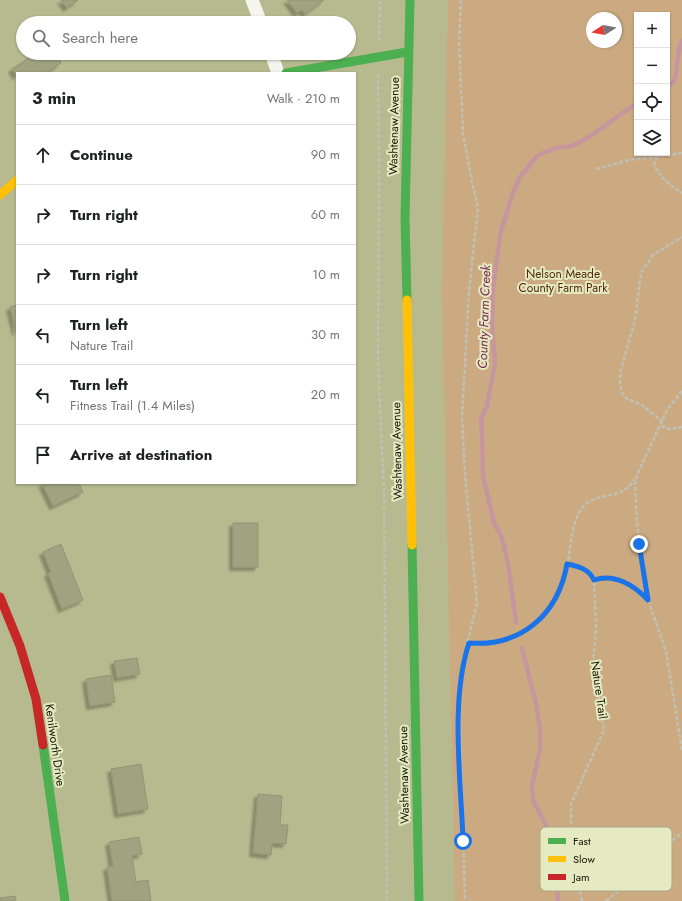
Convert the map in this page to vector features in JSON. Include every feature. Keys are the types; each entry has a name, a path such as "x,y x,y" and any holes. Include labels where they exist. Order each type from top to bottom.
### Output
{"main road":[{"name":"Washtenaw Avenue","path":"410,0 405,210 419,901"},
{"path":"292,72 408,52"},
{"path":"0,195 16,181"},
{"name":"Kenilworth Drive","path":"0,597 20,646 36,699 65,901"}],"street":[{"path":"252,0 258,16"},
{"path":"273,60 278,72"}],"path":[{"path":"379,28 380,0"},
{"path":"461,0 459,42 463,134 478,207 469,291 462,418 465,475 477,603 469,643 463,663 459,696 465,901"},
{"path":"378,80 378,362 384,492 387,901"},
{"path":"670,154 682,153"},
{"path":"596,169 628,160 657,156 654,165 657,171 668,185 682,193"},
{"path":"662,422 642,405 626,398 622,392 620,384 621,370 635,320 641,273 653,256 682,237"},
{"path":"469,643 502,641 526,630 547,611 561,586 576,522 584,506 592,500 624,491 636,478 670,406 682,391"},
{"path":"661,426 670,429 682,427"},
{"path":"636,478 638,533 648,600 666,651 682,750"},
{"path":"567,564 584,569 591,574 594,580 614,578 640,593 648,600"},
{"name":"Nature Trail","path":"571,827 570,804 604,730 593,665 596,627 594,580"},
{"path":"672,842 682,834"},
{"name":"Nature Trail","path":"580,891 582,901"},
{"path":"606,901 619,891"}],"green space":[{"name":"Nelson Meade County Farm Park","path":"448,0 682,0 682,901 455,901 442,292"}],"building":[{"path":"61,0 78,0 67,8"},
{"path":"287,0 324,0 305,14 302,10 297,13"},
{"path":"26,60 59,60 61,63 47,72 16,72 16,75 12,69"},
{"path":"16,305 16,332 10,307"},
{"path":"42,484 79,484 83,492 53,506"},
{"path":"233,523 258,523 258,567 233,567"},
{"path":"61,544 83,600 62,609 48,573 51,572 43,552"},
{"path":"137,658 140,674 117,678 114,661"},
{"path":"111,675 115,702 90,706 86,679"},
{"path":"141,764 148,809 118,814 111,769"},
{"path":"258,794 282,796 280,825 288,825 286,844 272,843 271,855 253,853"},
{"path":"139,837 142,854 132,856 136,882 148,880 151,901 112,901 107,867 113,866 109,842"},
{"path":"15,896 16,901 0,901 0,898"}],"waterway":[{"name":"County Farm Creek","path":"670,84 674,82 682,41"},
{"name":"County Farm Creek","path":"516,622 508,563 502,538 494,523 483,476 481,419 487,406 495,363 492,326 493,286 501,231 513,193 520,177 538,155 556,148 572,146 586,139 634,105"},
{"name":"County Farm Creek","path":"522,648 536,704 540,728 540,749 532,785 533,800 547,827"},
{"name":"County Farm Creek","path":"557,891 558,901"}],"traffic: fast":[{"path":"407,300 405,218 410,0"},
{"path":"292,72 407,52"},
{"path":"412,545 419,901"},
{"path":"43,745 65,901"}],"traffic: slow":[{"path":"0,195 16,181"},
{"path":"407,300 412,545"}],"traffic: jam":[{"path":"0,597 20,646 36,699 43,745"}],"route":[{"path":"463,841 459,696 464,656 469,643 491,643 507,640 526,630 547,611 558,594 567,564 584,569 591,574 594,580 608,577 618,579 648,600 643,577 639,544"}]}
